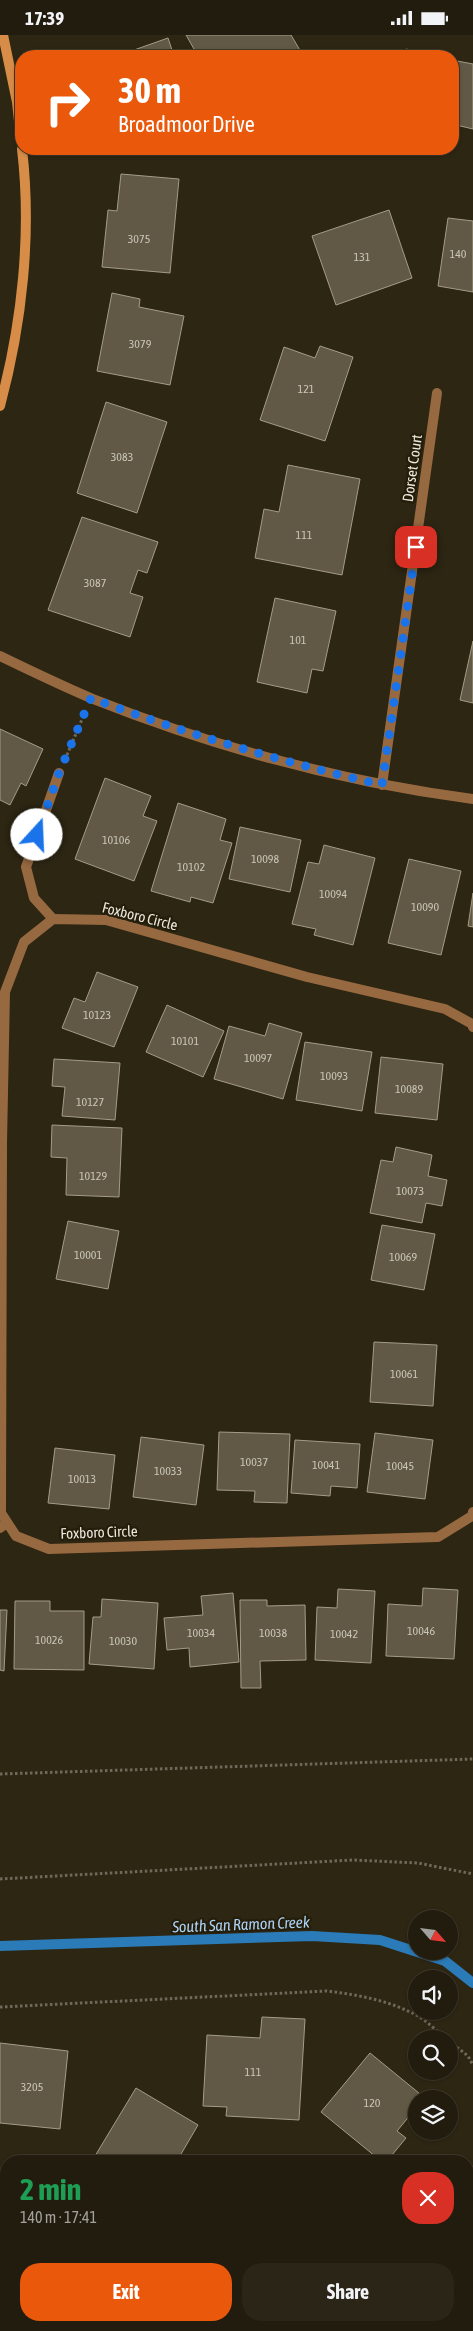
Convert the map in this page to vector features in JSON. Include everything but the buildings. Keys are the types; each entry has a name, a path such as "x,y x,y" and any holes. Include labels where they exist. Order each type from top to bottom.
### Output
{"street":[{"path":"4,35 15,92"},
{"path":"0,406 17,324 23,276 25,228 22,155"},
{"name":"Dorset Court","path":"382,785 438,393"},
{"path":"0,657 91,698 201,737 323,771 382,785 473,799"},
{"path":"53,919 34,897 26,867 59,773"},
{"name":"Foxboro Circle","path":"473,1027 472,1024 445,1009 307,977 106,921 53,919 24,942 5,992 1,1143 1,1513 4,1525 16,1536 49,1549 438,1537 472,1516 473,1512"}],"path":[{"path":"59,773 91,698"},
{"path":"0,1774 473,1759"},
{"path":"0,1879 353,1860 418,1863 473,1873"},
{"path":"0,2007 327,1991 370,1997 417,2015 436,2030"},
{"path":"458,2048 468,2056 473,2065"}],"waterway":[{"name":"South San Ramon Creek","path":"0,1946 312,1936 380,1940 445,1961 473,1983"}],"route":[{"path":"37,835 59,773 91,698 201,737 323,771 382,785 416,547"}]}
